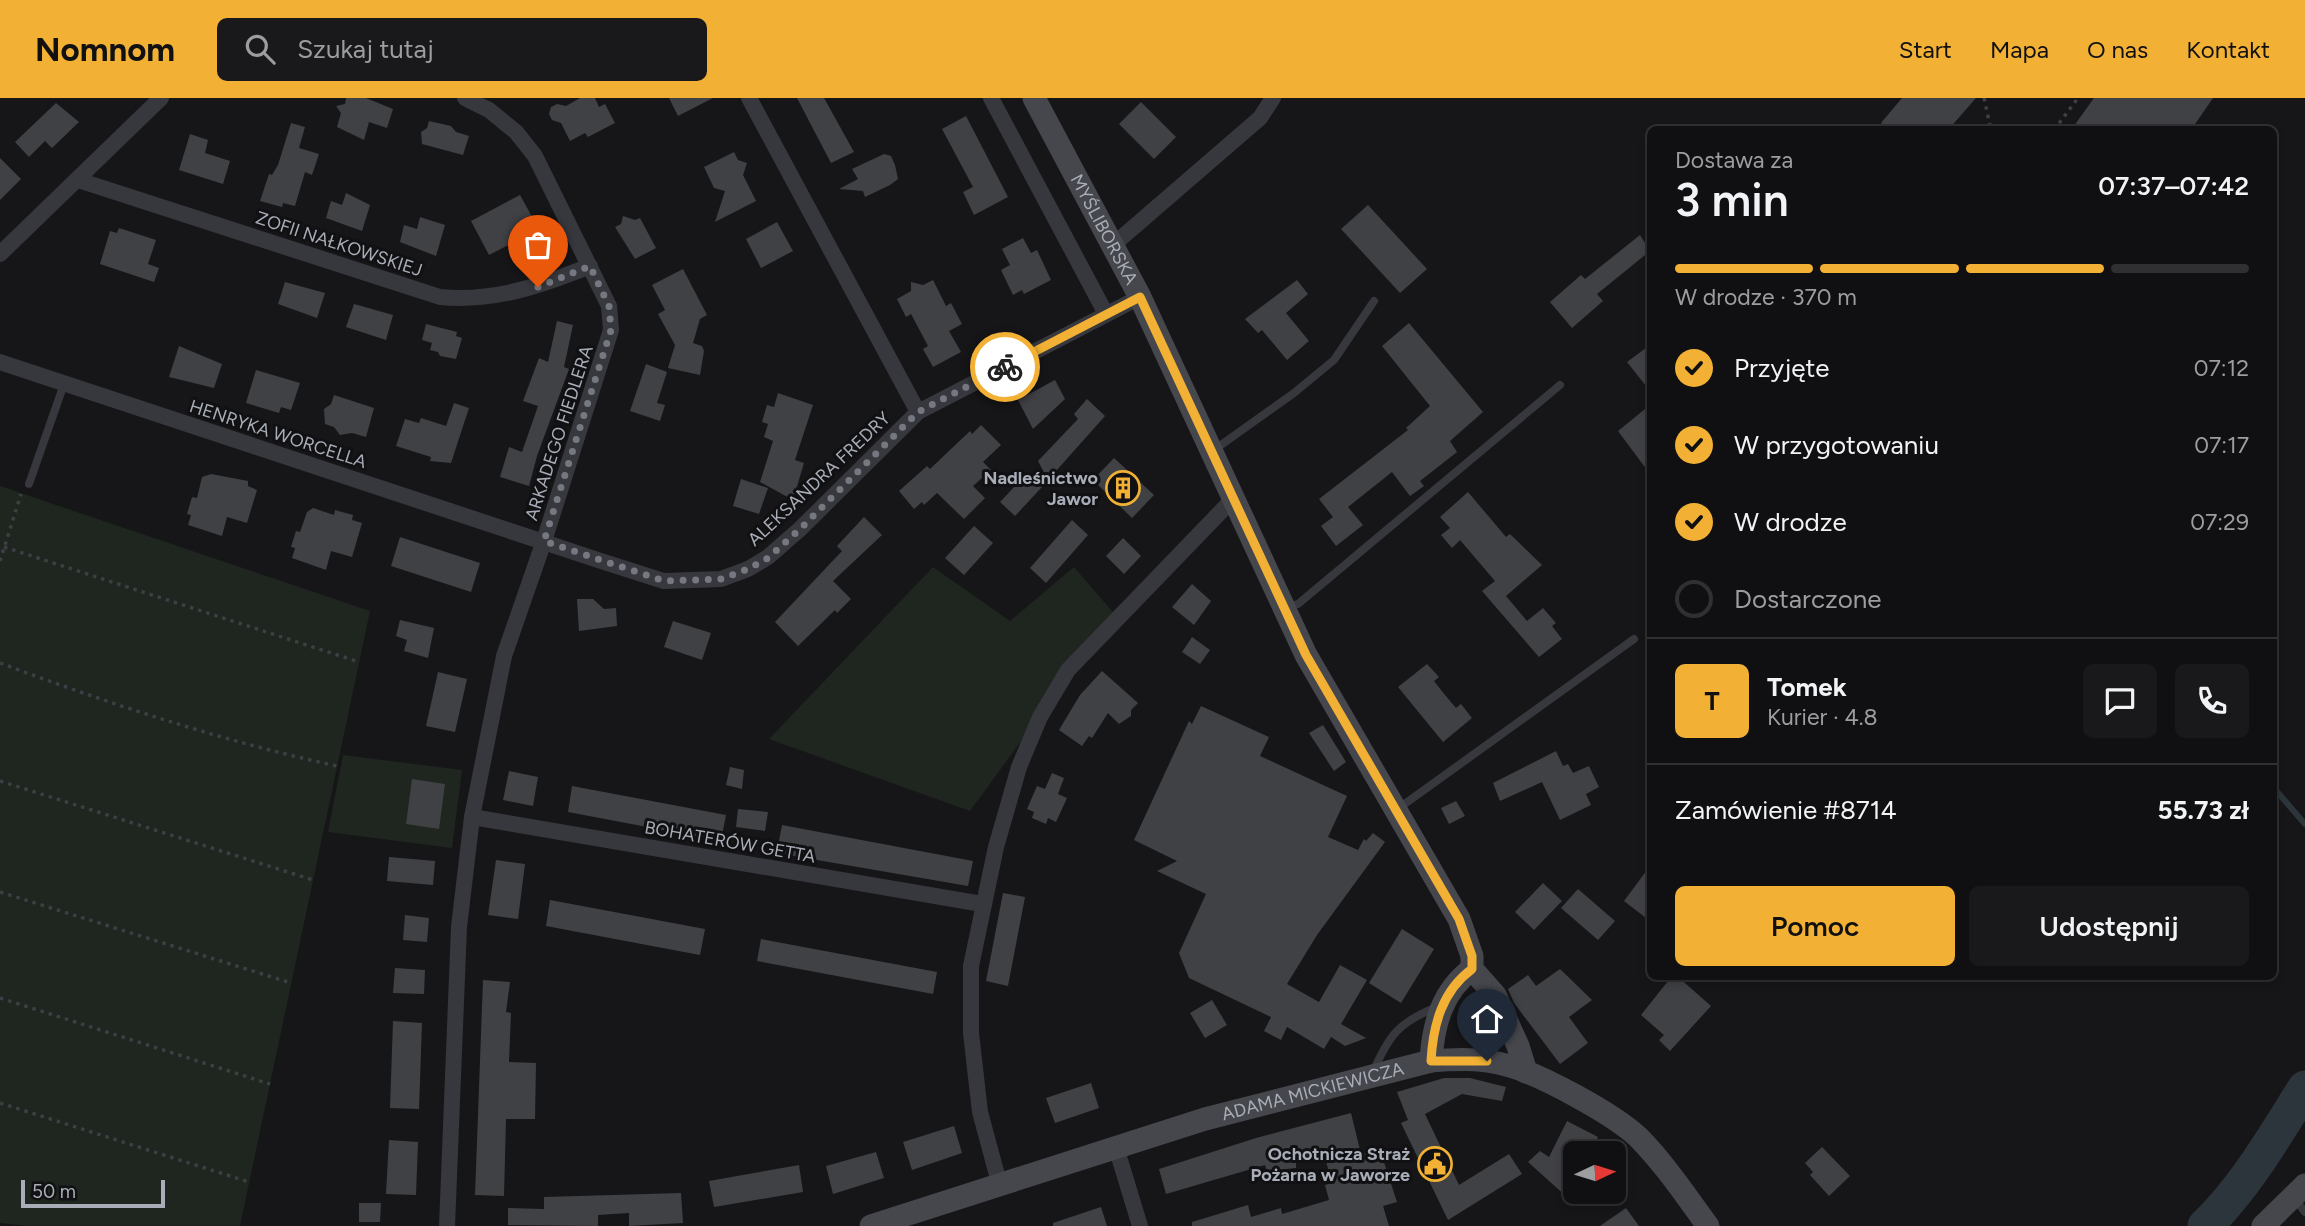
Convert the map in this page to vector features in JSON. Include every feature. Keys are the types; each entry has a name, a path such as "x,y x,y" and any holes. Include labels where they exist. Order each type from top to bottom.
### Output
{"street":[{"path":"0,254 161,98"},
{"name":"ARKADEGO FIEDLERA","path":"465,98 489,110 516,132 534,156 609,306 611,330 544,541 504,656 472,817"},
{"path":"749,98 918,412"},
{"path":"991,98 1106,314"},
{"name":"MYŚLIBORSKA","path":"1034,98 1140,297 1306,655 1459,919 1472,956 1472,969 1495,995 1518,1046 1526,1072"},
{"path":"1113,245 1260,118 1273,98"},
{"name":"ZOFII NAŁKOWSKIEJ","path":"78,180 440,297 492,298 538,287 590,266"},
{"name":"ALEKSANDRA FREDRY","path":"544,541 664,581 721,579 768,558 918,412 1140,297"},
{"name":"HENRYKA WORCELLA","path":"0,362 544,541"},
{"path":"1000,1186 980,1112 971,1033 971,966 982,904 1019,767 1040,718 1068,670 1233,499"},
{"path":"447,1226 459,927 472,817"},
{"name":"BOHATERÓW GETTA","path":"472,817 982,904"},
{"path":"1431,1061 1435,1025 1443,1005 1461,977 1472,969"},
{"name":"ADAMA MICKIEWICZA","path":"871,1226 1205,1119 1431,1061 1487,1061 1526,1072 1634,1134 1708,1226"},
{"path":"1116,1147 1140,1226"},
{"path":"2263,1226 2301,1198"}],"lane":[{"path":"1211,451 1230,441 1334,360 1374,301"},
{"path":"29,484 64,384"},
{"path":"1285,608 1298,604 1560,385"},
{"path":"1396,810 1634,639"},
{"path":"1372,1075 1399,1026 1410,1017 1443,1005"}],"path":[{"path":"1984,98 1990,126"},
{"path":"2057,126 2078,98"},
{"path":"0,561 17,499 29,484"},
{"path":"4,547 359,662"},
{"path":"0,663 106,702 288,755 337,766"},
{"path":"0,781 313,880"},
{"path":"0,892 291,983"},
{"path":"0,998 270,1084"},
{"path":"0,1103 249,1182"}],"shaded area":[{"path":"0,486 370,611 240,1226 28,1226 0,1223"},
{"path":"933,567 1010,621 1074,567 1118,618 1087,651 970,811 769,739"},
{"path":"343,755 462,770 452,848 328,832"}],"building":[{"path":"346,98 366,98 393,109 387,128 369,122 364,140 337,127 341,113 336,106 345,104"},
{"path":"580,98 595,98 599,107 605,104 615,123 588,137 585,133 570,141 561,123 552,120 549,114 551,107 557,104 566,106"},
{"path":"669,98 713,98 678,116"},
{"path":"797,98 824,98 854,152 831,163"},
{"path":"1902,98 1976,98 1952,126 1884,126 1881,123"},
{"path":"2094,98 2213,98 2194,126 2074,126"},
{"path":"1141,102 1176,137 1154,159 1119,124"},
{"path":"56,103 79,122 52,148 45,141 29,157 15,142"},
{"path":"966,116 1008,197 974,215 963,192 973,187 942,129"},
{"path":"429,121 451,126 456,132 469,136 463,155 422,144 421,132 427,128"},
{"path":"291,123 305,127 299,148 319,154 312,175 305,172 295,206 283,203 282,207 260,201 269,174 272,175 278,165"},
{"path":"190,134 208,140 205,153 230,161 223,184 179,170"},
{"path":"734,152 738,160 747,163 743,175 756,201 715,222 725,191 714,188 704,167"},
{"path":"884,154 891,156 898,179 865,197 863,191 839,189 858,179 852,169"},
{"path":"0,158 21,179 0,200"},
{"path":"346,193 370,205 362,231 326,218 331,201 342,205"},
{"path":"520,195 545,240 526,250 520,239 489,255 471,221"},
{"path":"1368,205 1427,269 1400,293 1341,229"},
{"path":"623,216 635,220 640,218 656,248 635,259 615,227 621,224"},
{"path":"420,217 445,225 436,256 400,242 404,225 417,229"},
{"path":"777,222 793,251 761,268 746,239"},
{"path":"119,228 156,240 148,264 159,268 154,282 100,264 110,231 117,233"},
{"path":"1640,235 1647,246 1647,253 1597,294 1603,301 1572,328 1550,302 1581,275 1585,279"},
{"path":"1023,238 1031,253 1037,250 1051,280 1024,294 1022,290 1013,295 1001,270 1010,265 1002,249"},
{"path":"683,269 707,315 700,319 693,343 702,346 704,351 700,375 668,368 675,345 658,314 665,310 652,285"},
{"path":"933,280 946,306 951,303 962,324 949,331 961,352 933,367 923,349 928,346 911,314 906,317 897,299 911,291 911,282 923,285"},
{"path":"1297,280 1308,294 1286,313 1309,341 1287,360 1262,330 1258,333 1245,319"},
{"path":"285,282 325,293 317,318 278,304"},
{"path":"354,304 393,315 386,340 346,327"},
{"path":"557,321 573,325 564,367 569,369 537,456 529,486 500,477 509,447 522,452 538,406 523,401 539,358 548,362"},
{"path":"1409,323 1483,412 1450,441 1457,452 1420,481 1424,486 1410,496 1392,472 1348,507 1363,525 1336,546 1321,526 1333,517 1319,499 1408,430 1406,428 1430,406 1382,346"},
{"path":"426,324 457,332 456,336 462,338 456,359 440,356 438,352 430,350 432,343 422,340"},
{"path":"179,346 222,364 214,388 169,377"},
{"path":"1647,347 1647,387 1627,362"},
{"path":"646,364 667,372 657,403 665,405 660,421 630,411"},
{"path":"256,370 300,383 291,410 281,407 279,413 246,403"},
{"path":"1055,380 1065,399 1033,429 1018,400"},
{"path":"778,393 813,405 795,460 804,463 793,500 760,482 773,441 764,437 768,424 762,422 767,405 774,407"},
{"path":"334,395 374,408 366,437 352,433 340,435 334,427 325,424 324,409 331,404"},
{"path":"1087,399 1105,416 1048,480 1038,461 1078,419 1074,414"},
{"path":"454,403 469,408 451,463 430,461 431,457 396,446 405,419 419,423 421,418 446,426"},
{"path":"1647,407 1647,470 1618,431"},
{"path":"981,425 1001,445 983,462 991,470 973,486 985,498 964,519 937,493 924,505 922,502 914,509 899,491 927,466 930,469 970,431 972,434"},
{"name":"Nadleśnictwo Jawor","path":"1114,458 1154,495 1132,518 1093,480"},
{"path":"1028,472 1042,487 1015,516 1000,502"},
{"path":"211,474 248,481 248,486 257,490 247,523 227,517 222,536 188,525 191,515 187,514 192,497 197,498 202,477"},
{"path":"741,479 768,488 759,514 733,506"},
{"path":"1468,492 1506,537 1510,534 1542,565 1506,596 1527,621 1543,608 1556,623 1552,626 1562,639 1539,657 1482,591 1495,581 1460,540 1452,548 1441,535 1450,528 1440,517"},
{"path":"313,508 334,515 335,510 353,515 352,520 362,523 352,557 331,551 326,570 292,558 295,548 291,547 296,531 300,532 307,512"},
{"path":"864,517 882,535 833,581 851,599 837,613 835,610 798,646 775,622 842,551 837,546"},
{"path":"1072,520 1088,535 1046,583 1030,568"},
{"path":"974,526 993,543 964,575 945,558"},
{"path":"400,537 480,563 471,592 391,566"},
{"path":"1123,538 1141,556 1124,574 1106,556"},
{"path":"1192,584 1211,601 1194,625 1172,607"},
{"path":"577,599 593,599 604,609 616,608 617,626 579,631"},
{"path":"400,620 434,628 428,658 404,651 407,640 396,636"},
{"path":"673,621 711,633 702,660 664,647"},
{"path":"1192,637 1210,650 1200,664 1182,652"},
{"path":"1427,664 1439,677 1434,681 1445,695 1456,708 1461,704 1472,718 1443,742 1398,687"},
{"path":"1102,671 1138,703 1131,710 1131,716 1119,724 1108,713 1092,738 1089,736 1082,746 1059,730 1080,695"},
{"path":"438,672 467,679 455,732 426,726"},
{"path":"1201,706 1269,737 1260,756 1347,796 1328,837 1358,850 1364,839 1366,841 1373,833 1385,842 1317,935 1287,984 1319,1002 1340,965 1367,980 1341,1024 1366,1038 1345,1046 1331,1037 1324,1049 1287,1027 1281,1040 1264,1031 1271,1017 1189,978 1179,953 1206,894 1157,871 1177,861 1134,840 1189,721 1192,724"},
{"path":"1323,725 1346,762 1334,771 1309,733"},
{"path":"1556,751 1563,766 1568,764 1573,773 1589,766 1599,787 1586,794 1591,805 1560,820 1542,782 1500,801 1493,783"},
{"path":"730,767 744,770 742,789 726,785"},
{"path":"509,771 538,777 533,806 503,800"},
{"path":"1052,773 1064,778 1058,794 1067,798 1056,822 1048,818 1046,824 1032,818 1034,812 1027,809 1037,786 1045,789"},
{"path":"412,779 445,784 439,829 406,824"},
{"path":"572,786 726,815 721,841 568,812"},
{"path":"1456,801 1465,816 1449,824 1441,808"},
{"path":"738,809 768,812 765,831 736,827"},
{"path":"782,825 973,861 968,886 788,855 777,851"},
{"path":"389,857 435,861 433,885 387,881"},
{"path":"496,860 525,864 518,919 488,915"},
{"path":"1647,870 1647,919 1624,901"},
{"path":"1543,883 1562,901 1534,930 1515,912"},
{"path":"1578,889 1615,921 1598,940 1561,908"},
{"path":"1003,893 1025,897 1008,986 986,981"},
{"path":"550,900 705,929 700,955 546,926"},
{"path":"405,915 429,918 427,942 403,940"},
{"path":"1402,929 1434,949 1401,1003 1369,983"},
{"path":"761,939 937,972 933,994 757,961"},
{"path":"395,968 425,970 424,994 393,993"},
{"path":"1560,969 1592,1000 1569,1017 1588,1043 1560,1064 1514,1003 1508,989 1528,975 1536,986"},
{"path":"483,980 510,982 506,1012 511,1013 509,1062 536,1063 535,1119 506,1119 504,1196 475,1195"},
{"path":"1669,980 1682,980 1711,1006 1670,1051 1659,1040 1664,1035 1641,1015"},
{"path":"1212,1000 1227,1025 1205,1038 1190,1013"},
{"path":"393,1021 422,1023 419,1109 390,1108"},
{"name":"Ochotnicza Straż Pożarna w Jaworze","path":"1444,1078 1470,1078 1506,1087 1502,1101 1462,1094 1425,1114 1459,1185 1509,1154 1522,1174 1448,1220 1401,1123 1408,1120 1397,1092"},
{"path":"1091,1083 1099,1108 1055,1123 1046,1098"},
{"path":"1351,1113 1361,1154 1380,1150 1397,1202 1383,1206 1389,1226 1192,1226 1192,1222 1248,1205 1251,1217 1281,1208 1282,1214 1329,1200 1325,1185 1332,1183 1324,1154 1296,1160 1296,1168 1267,1171 1265,1165 1166,1194 1159,1169 1256,1138"},
{"path":"1567,1121 1598,1137 1596,1141 1563,1141 1563,1194 1528,1162 1540,1151 1549,1157"},
{"path":"954,1126 962,1153 912,1170 903,1142"},
{"path":"389,1140 418,1142 416,1195 386,1194"},
{"path":"1822,1147 1850,1176 1829,1196 1810,1175 1813,1172 1805,1163"},
{"path":"876,1152 884,1178 833,1194 826,1166"},
{"path":"799,1165 803,1192 714,1207 709,1181"},
{"path":"681,1193 683,1223 629,1226 629,1213 598,1215 598,1226 508,1225 508,1208 544,1209 544,1197"},
{"path":"359,1203 381,1203 380,1222 359,1222"},
{"path":"1101,1207 1107,1226 1053,1226 1053,1223"},
{"path":"1626,1208 1639,1226 1600,1226"}],"waterway":[{"path":"2277,792 2305,824"},
{"path":"2205,1226 2246,1178 2305,1088"}],"way so far":[{"path":"538,287 590,266 609,306 611,330 605,357 544,541 664,581 721,579 768,558 918,412 1005,367"}],"place":[{"name":"Nadleśnictwo Jawor","path":"1123,488"},
{"name":"Ochotnicza Straż Pożarna w Jaworze","path":"1435,1164"}],"route":[{"path":"1005,367 1140,297 1306,655 1459,919 1472,956 1472,969 1461,977 1438,1013 1431,1061 1487,1061"}]}
